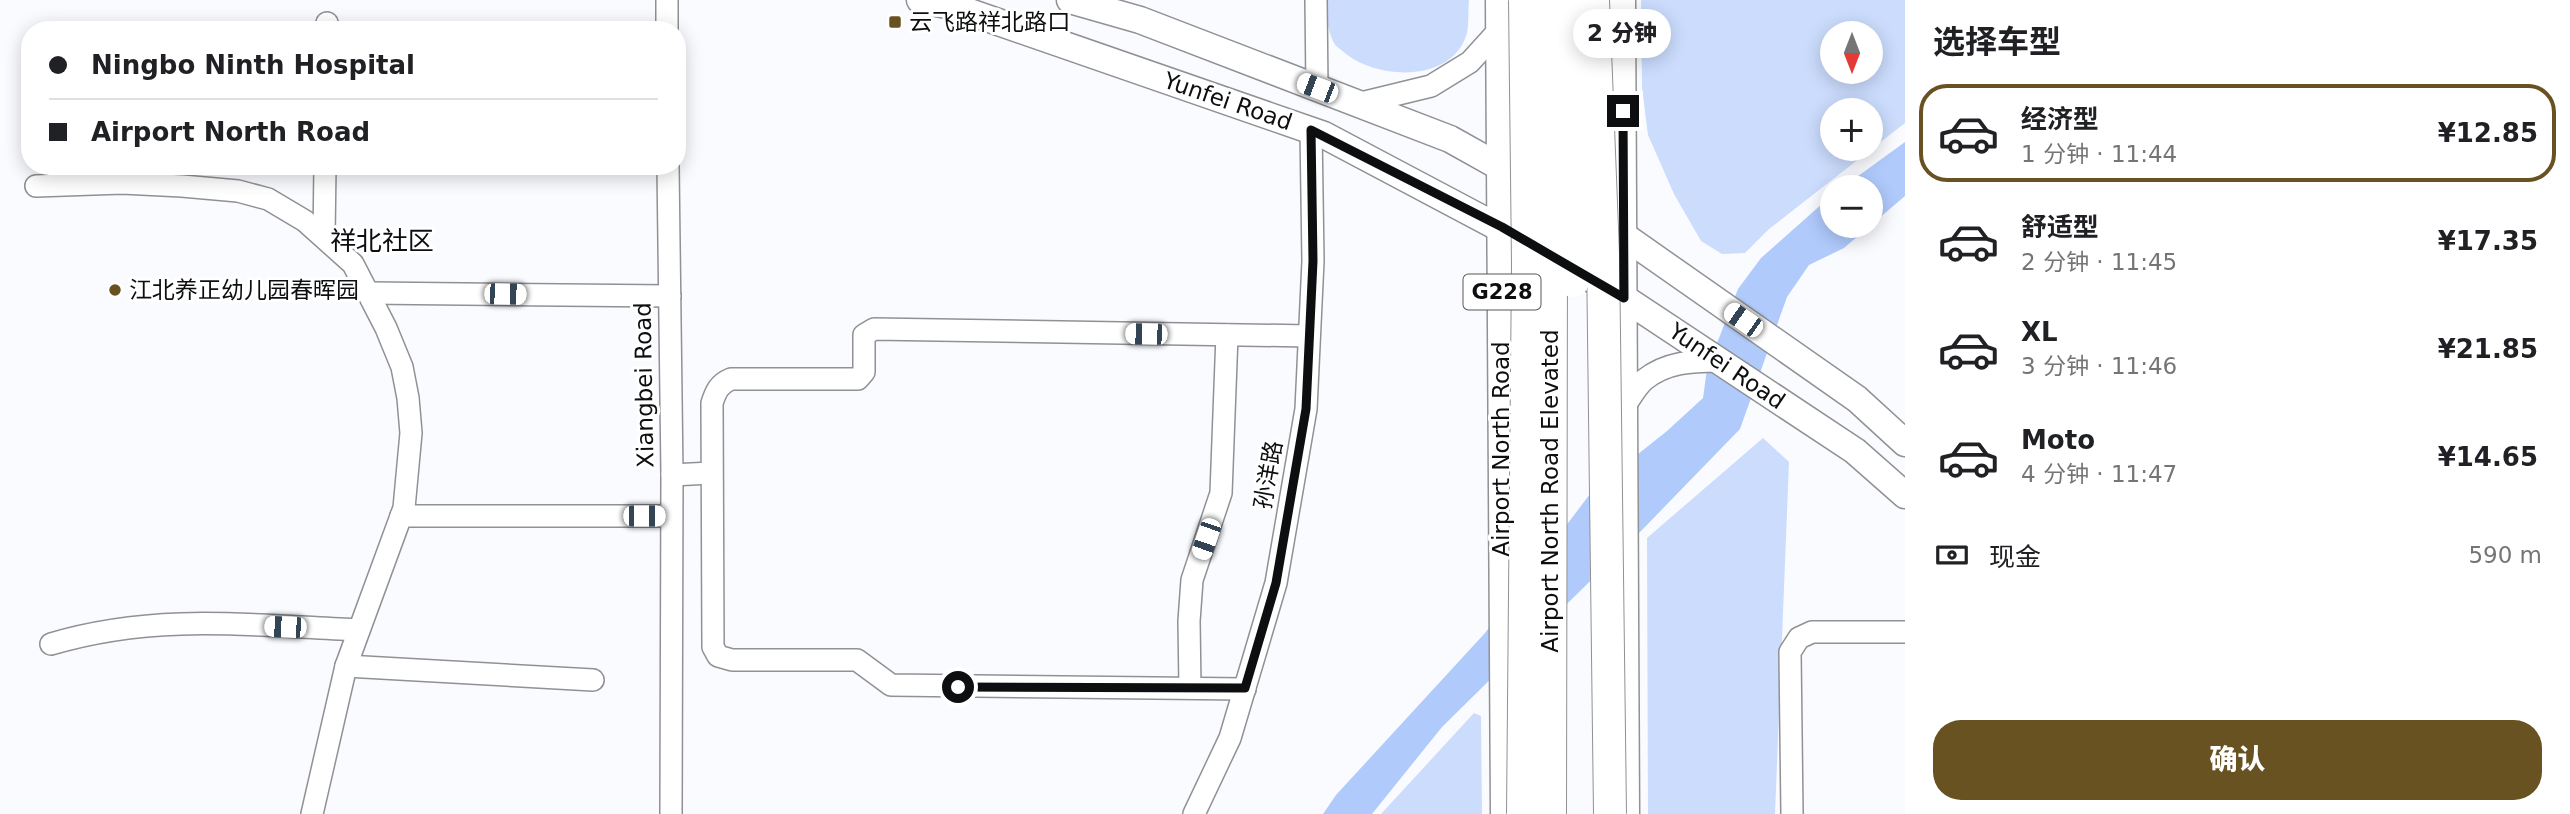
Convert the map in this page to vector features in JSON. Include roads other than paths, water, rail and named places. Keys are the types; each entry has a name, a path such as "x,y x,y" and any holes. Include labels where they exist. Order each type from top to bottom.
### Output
{"highway":[{"path":"1523,814 1528,264 1525,0"},
{"name":"Airport North Road Elevated","path":"1548,0 1551,250 1550,814"},
{"name":"Airport North Road Elevated","path":"1570,814 1574,151 1572,0"},
{"path":"1593,0 1603,254 1610,814"}],"main road":[{"name":"Yunfei Road","path":"920,0 952,6 1311,130 1502,227 1624,298 1855,452 1905,495"},
{"name":"Yunfei Road","path":"1070,0 1140,20 1450,139 1624,236 1857,399 1905,443"},
{"name":"Airport North Road","path":"1499,0 1504,814"},
{"path":"1622,0 1626,814"}],"street":[{"path":"667,0 667,21"},
{"path":"1316,0 1317,88"},
{"path":"1357,104 1431,86 1471,62 1499,30"},
{"name":"孙洋路","path":"1194,814 1230,738 1276,583 1306,409 1313,261 1311,130"},
{"path":"324,237 325,175"},
{"name":"Xiangbei Road","path":"668,175 672,475 671,814"},
{"path":"36,186 122,183 238,191 268,199 305,222 353,264 386,328 402,367 408,398 411,433 407,489 401,516 346,666 312,814"},
{"path":"369,293 670,296"},
{"path":"1245,688 891,685 857,660 732,660 719,656 713,647 712,403 717,388 731,379 858,379 864,372 864,335 874,329 1309,336"},
{"path":"1190,688 1192,580 1221,492 1227,335"},
{"path":"1624,407 1643,381 1668,367 1687,361 1719,361"},
{"path":"672,475 711,473"},
{"path":"401,516 671,516"},
{"path":"51,644 83,635 141,625 175,623 359,630"},
{"path":"1792,814 1790,652 1799,638 1812,632 1905,632"},
{"path":"346,666 593,680"}],"place":[{"name":"云飞路祥北路口","path":"895,22"},
{"name":"江北养正幼儿园春晖园","path":"115,290"}],"district":[{"name":"祥北社区","path":"382,241"}]}
